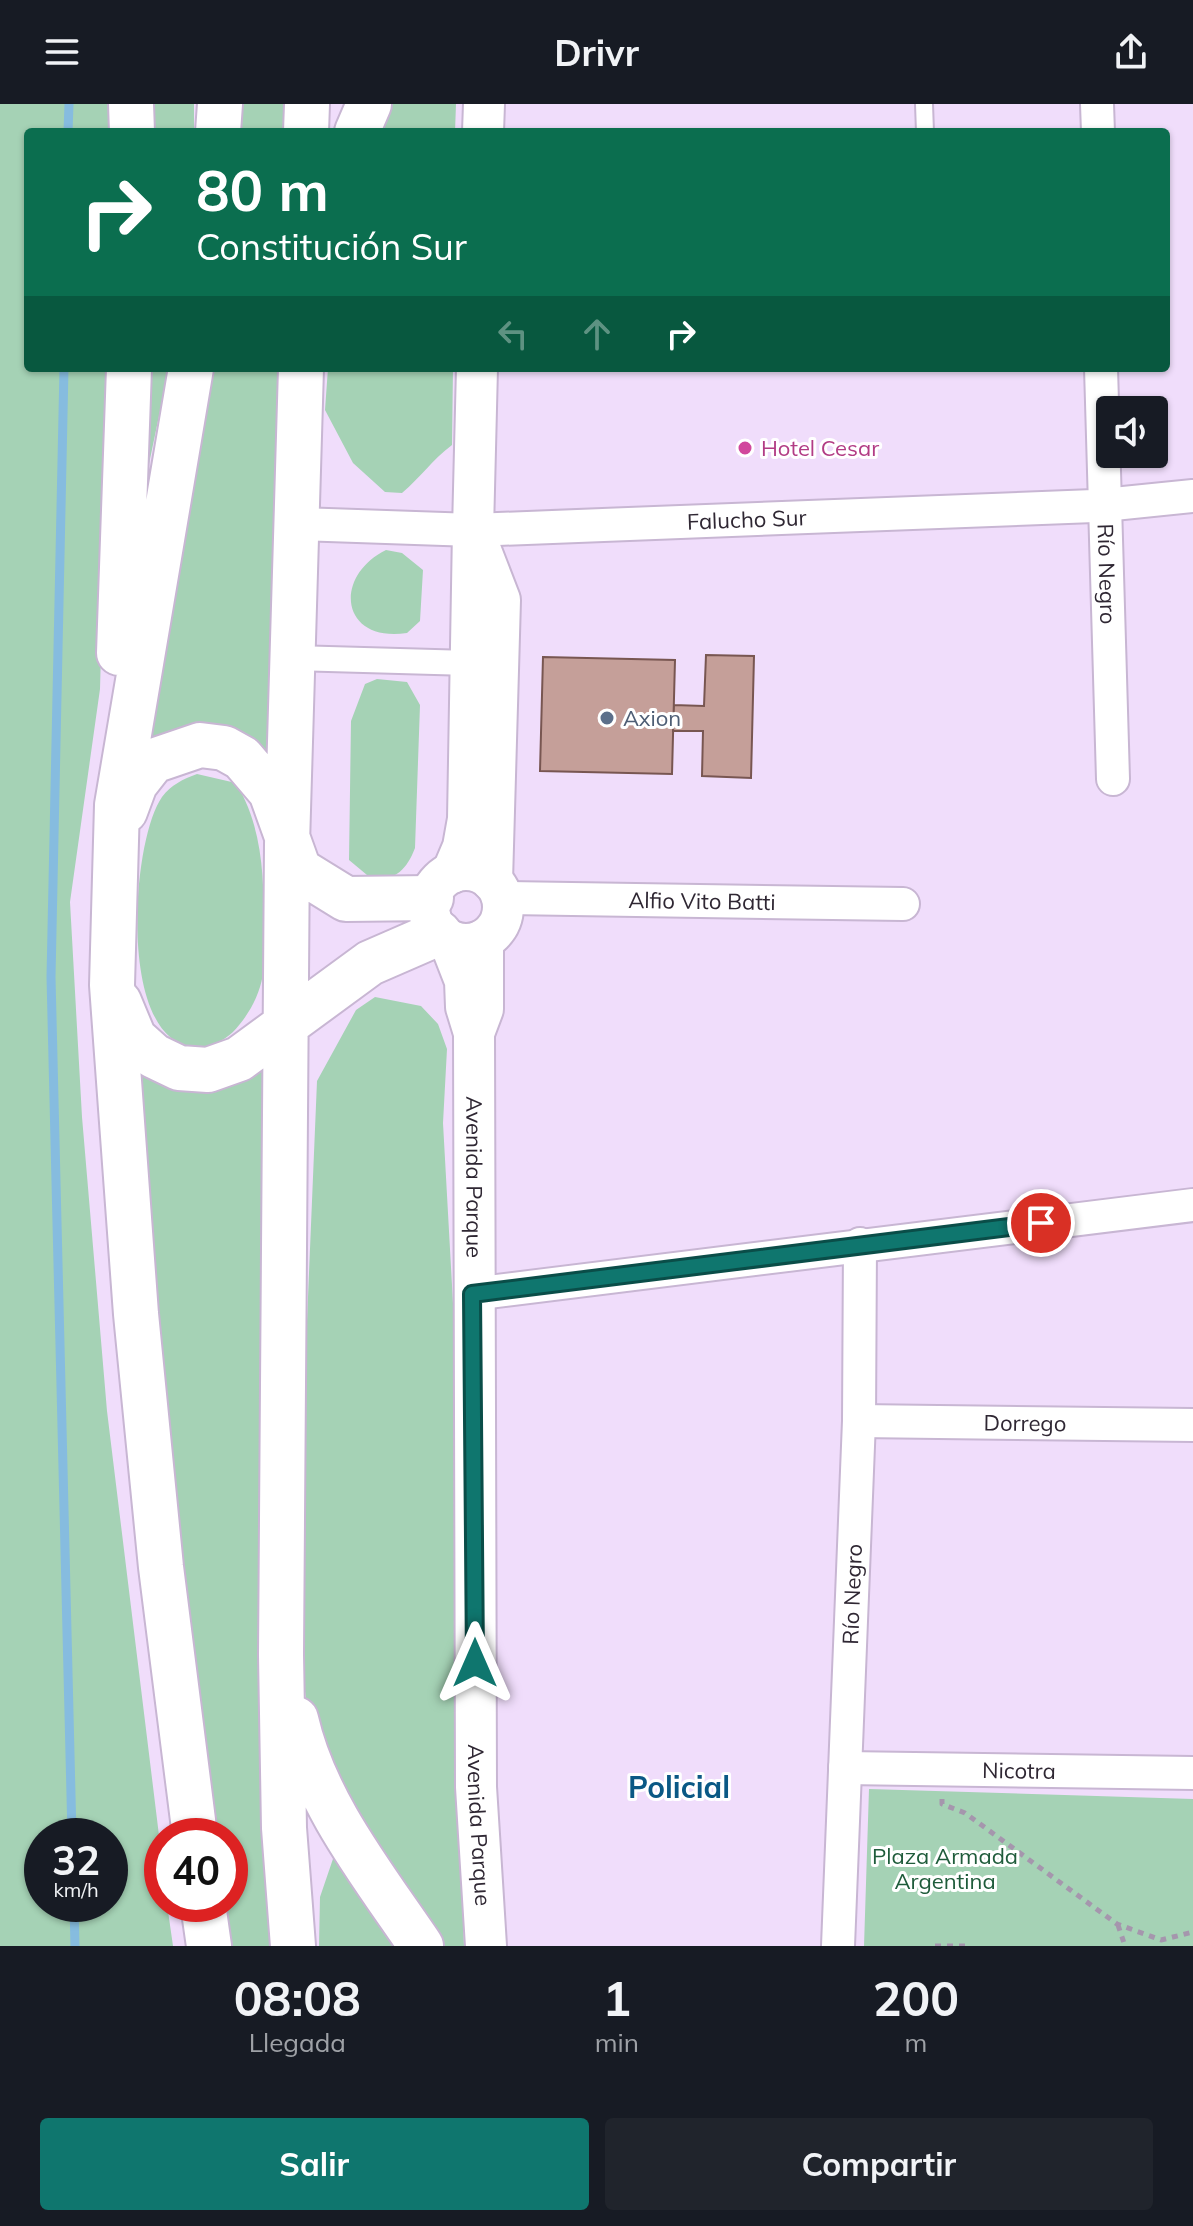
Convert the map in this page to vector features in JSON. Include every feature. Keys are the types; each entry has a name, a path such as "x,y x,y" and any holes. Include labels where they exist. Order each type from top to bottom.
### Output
{"highway":[{"path":"131,104 132,128"},
{"path":"218,128 220,104"},
{"path":"306,128 307,104"},
{"path":"359,128 369,104"},
{"path":"129,372 120,585 112,985 137,1330 161,1567 193,1818"},
{"path":"117,818 190,372"},
{"path":"293,1946 284,1828 281,1655 287,844 304,372"},
{"path":"117,818 135,784 153,761 200,745 224,748 242,758 271,792 287,844 299,870 346,899 451,917"},
{"path":"112,985 134,1038 154,1056 179,1068 208,1070 239,1059 370,963 451,917"},
{"path":"281,1655 305,1759 353,1845 421,1946"},
{"path":"206,1922 209,1946"}],"street":[{"path":"483,128 484,104"},
{"path":"1097,104 1098,128"},
{"path":"451,917 468,819 477,372"},
{"name":"Río Negro","path":"1101,372 1113,779"},
{"name":"Falucho Sur","path":"299,524 473,530 1094,506 1103,502 1193,496"},
{"path":"451,917 500,922 497,889 500,600 473,530"},
{"path":"293,658 470,663"},
{"path":"451,917 474,871 497,889"},
{"name":"Alfio Vito Batti","path":"497,889 903,904"},
{"name":"Avenida Parque","path":"451,917 465,981 466,1007 474,1033 472,1294 476,1787 486,1946"},
{"path":"472,1294 1193,1205"},
{"name":"Río Negro","path":"838,1946 859,1421 860,1244"},
{"name":"Dorrego","path":"859,1421 1193,1425"},
{"name":"Nicotra","path":"845,1768 1193,1773"}],"lane":[{"path":"924,104 925,128"}],"path":[{"path":"942,1770 942,1804 965,1813 1117,1924 1161,1940 1178,1938"},
{"path":"1117,1924 1125,1946"},
{"path":"1165,1946 1193,1932"},
{"path":"935,1946 970,1946"}],"green space":[{"path":"0,104 114,104 115,128 24,128 24,372 109,372 100,689 70,902 82,1117 107,1411 157,1818 144,1818 144,1922 170,1922 173,1946 0,1946"},
{"path":"146,104 194,104 194,128 147,128"},
{"path":"238,104 286,104 285,128 238,128"},
{"path":"388,104 456,104 455,128 379,128"},
{"path":"143,372 168,372 145,483"},
{"path":"211,372 279,372 270,752 267,757 147,746"},
{"path":"328,372 453,372 452,445 402,493 385,492 353,463 325,410"},
{"path":"386,550 402,553 423,570 420,621 407,633 385,633 368,628 357,618 352,605 357,576 369,562"},
{"path":"377,679 407,682 420,705 415,848 400,872 373,880 349,860 351,721 365,684"},
{"path":"197,774 236,783 247,804 259,847 264,915 262,981 255,1000 245,1017 225,1039 200,1047 170,1037 153,1012 142,978 138,937 138,894 151,820 166,793"},
{"path":"375,997 421,1006 438,1024 447,1049 443,1123 453,1303 456,1726 464,1946 434,1946 313,1754 302,1668 307,1321 317,1081 356,1010"},
{"path":"264,1065 277,1946 222,1946 219,1922 248,1922 248,1818 206,1818 176,1569 137,1066"},
{"name":"Plaza Armada Argentina","path":"869,1789 1193,1799 1193,1946 864,1946"},
{"path":"335,1853 407,1946 319,1946 320,1897"}],"building":[{"path":"706,655 754,656 751,778 702,776 703,731 673,731 674,705 704,706"},
{"name":"Axion","path":"543,657 675,660 672,774 540,771"}],"waterway":[{"path":"68,128 69,104"},
{"path":"64,372 51,977 72,1818"},
{"path":"74,1922 75,1946"}],"place":[{"name":"Hotel Cesar","path":"745,448"},
{"name":"Axion","path":"607,718"}],"district":[{"name":"Policial","path":"679,1787"}],"route":[{"path":"475,1663 472,1294 1041,1223"}]}
